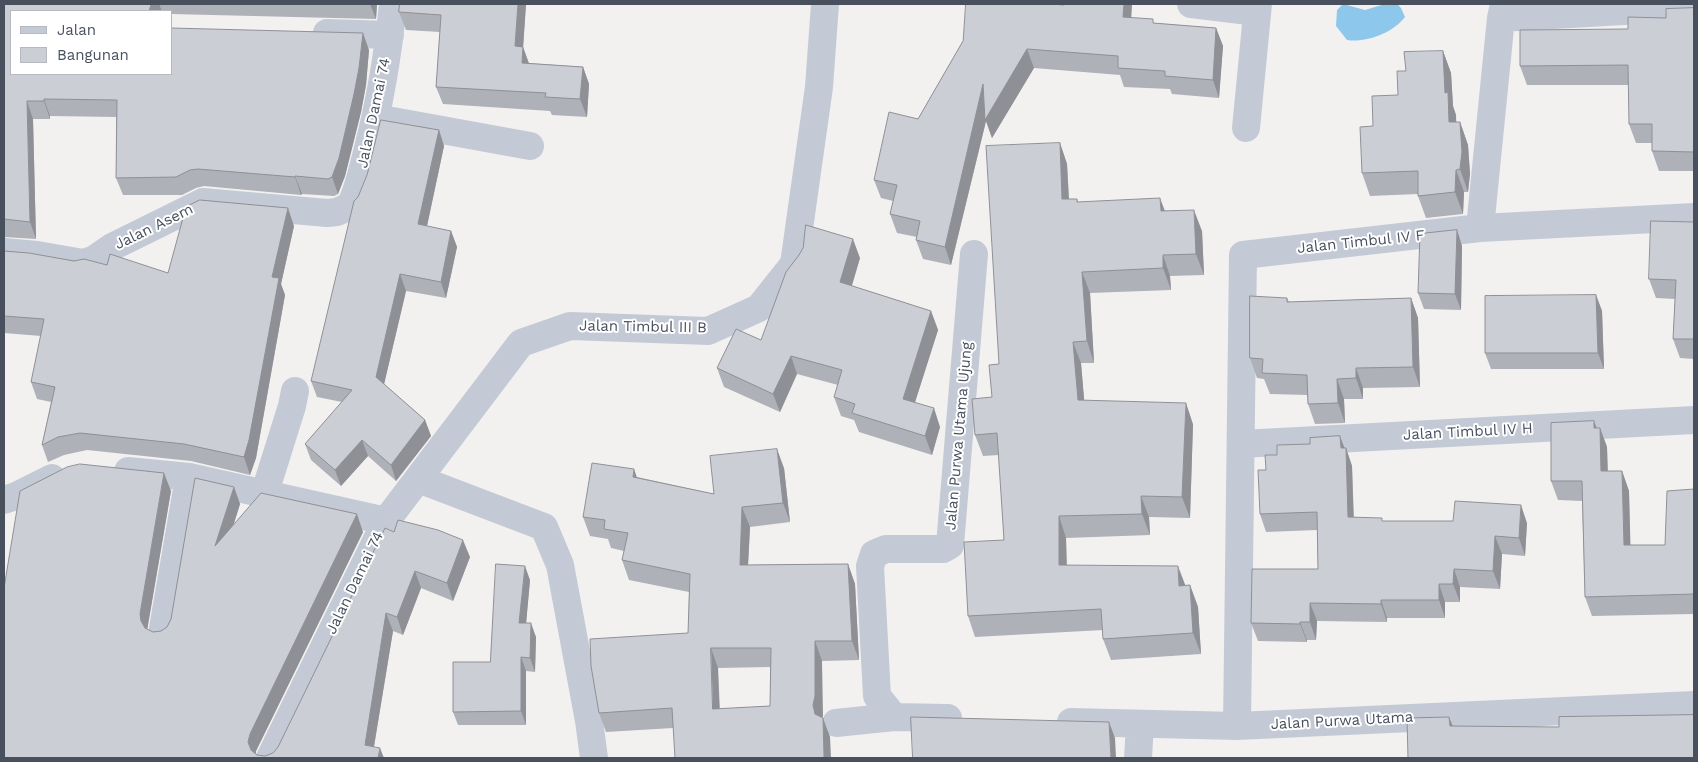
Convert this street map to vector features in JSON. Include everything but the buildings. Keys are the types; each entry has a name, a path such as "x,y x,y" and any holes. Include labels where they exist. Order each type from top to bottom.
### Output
{"street":[{"name":"Jalan Damai 74","path":"337,212 350,206 357,194 376,118 390,35 393,4"},
{"name":"Jalan Timbul III B","path":"386,521 521,343 570,326 708,332 759,308 794,264 819,87 825,4"},
{"path":"1191,4 1257,8 1246,128"},
{"path":"1480,228 1503,11 1694,8"},
{"path":"300,33 390,35"},
{"path":"376,118 530,146"},
{"name":"Jalan Asem","path":"4,252 37,255 83,263 93,260 112,247 204,202 327,213 337,212"},
{"name":"Jalan Timbul IV F","path":"1241,444 1243,255 1480,228 1694,216"},
{"name":"Jalan Purwa Utama Ujung","path":"894,717 877,696 870,566 874,554 886,549 943,549 950,545 974,254"},
{"path":"265,492 296,391"},
{"name":"Jalan Timbul IV H","path":"1241,444 1694,420"},
{"path":"1237,726 1241,444"},
{"path":"4,500 68,470 77,468"},
{"name":"Jalan Damai 74","path":"104,468 190,476 386,521 270,758"},
{"path":"162,634 190,476"},
{"path":"418,479 544,527 560,565 594,758"},
{"name":"Jalan Purwa Utama","path":"1140,724 1237,726 1694,705"},
{"path":"836,722 894,717 972,719"},
{"path":"1051,721 1140,724 1138,758"}],"water":[{"path":"1343,4 1365,10 1385,4 1397,4 1405,17 1394,28 1379,36 1354,41 1347,40 1336,26 1337,10"}]}
